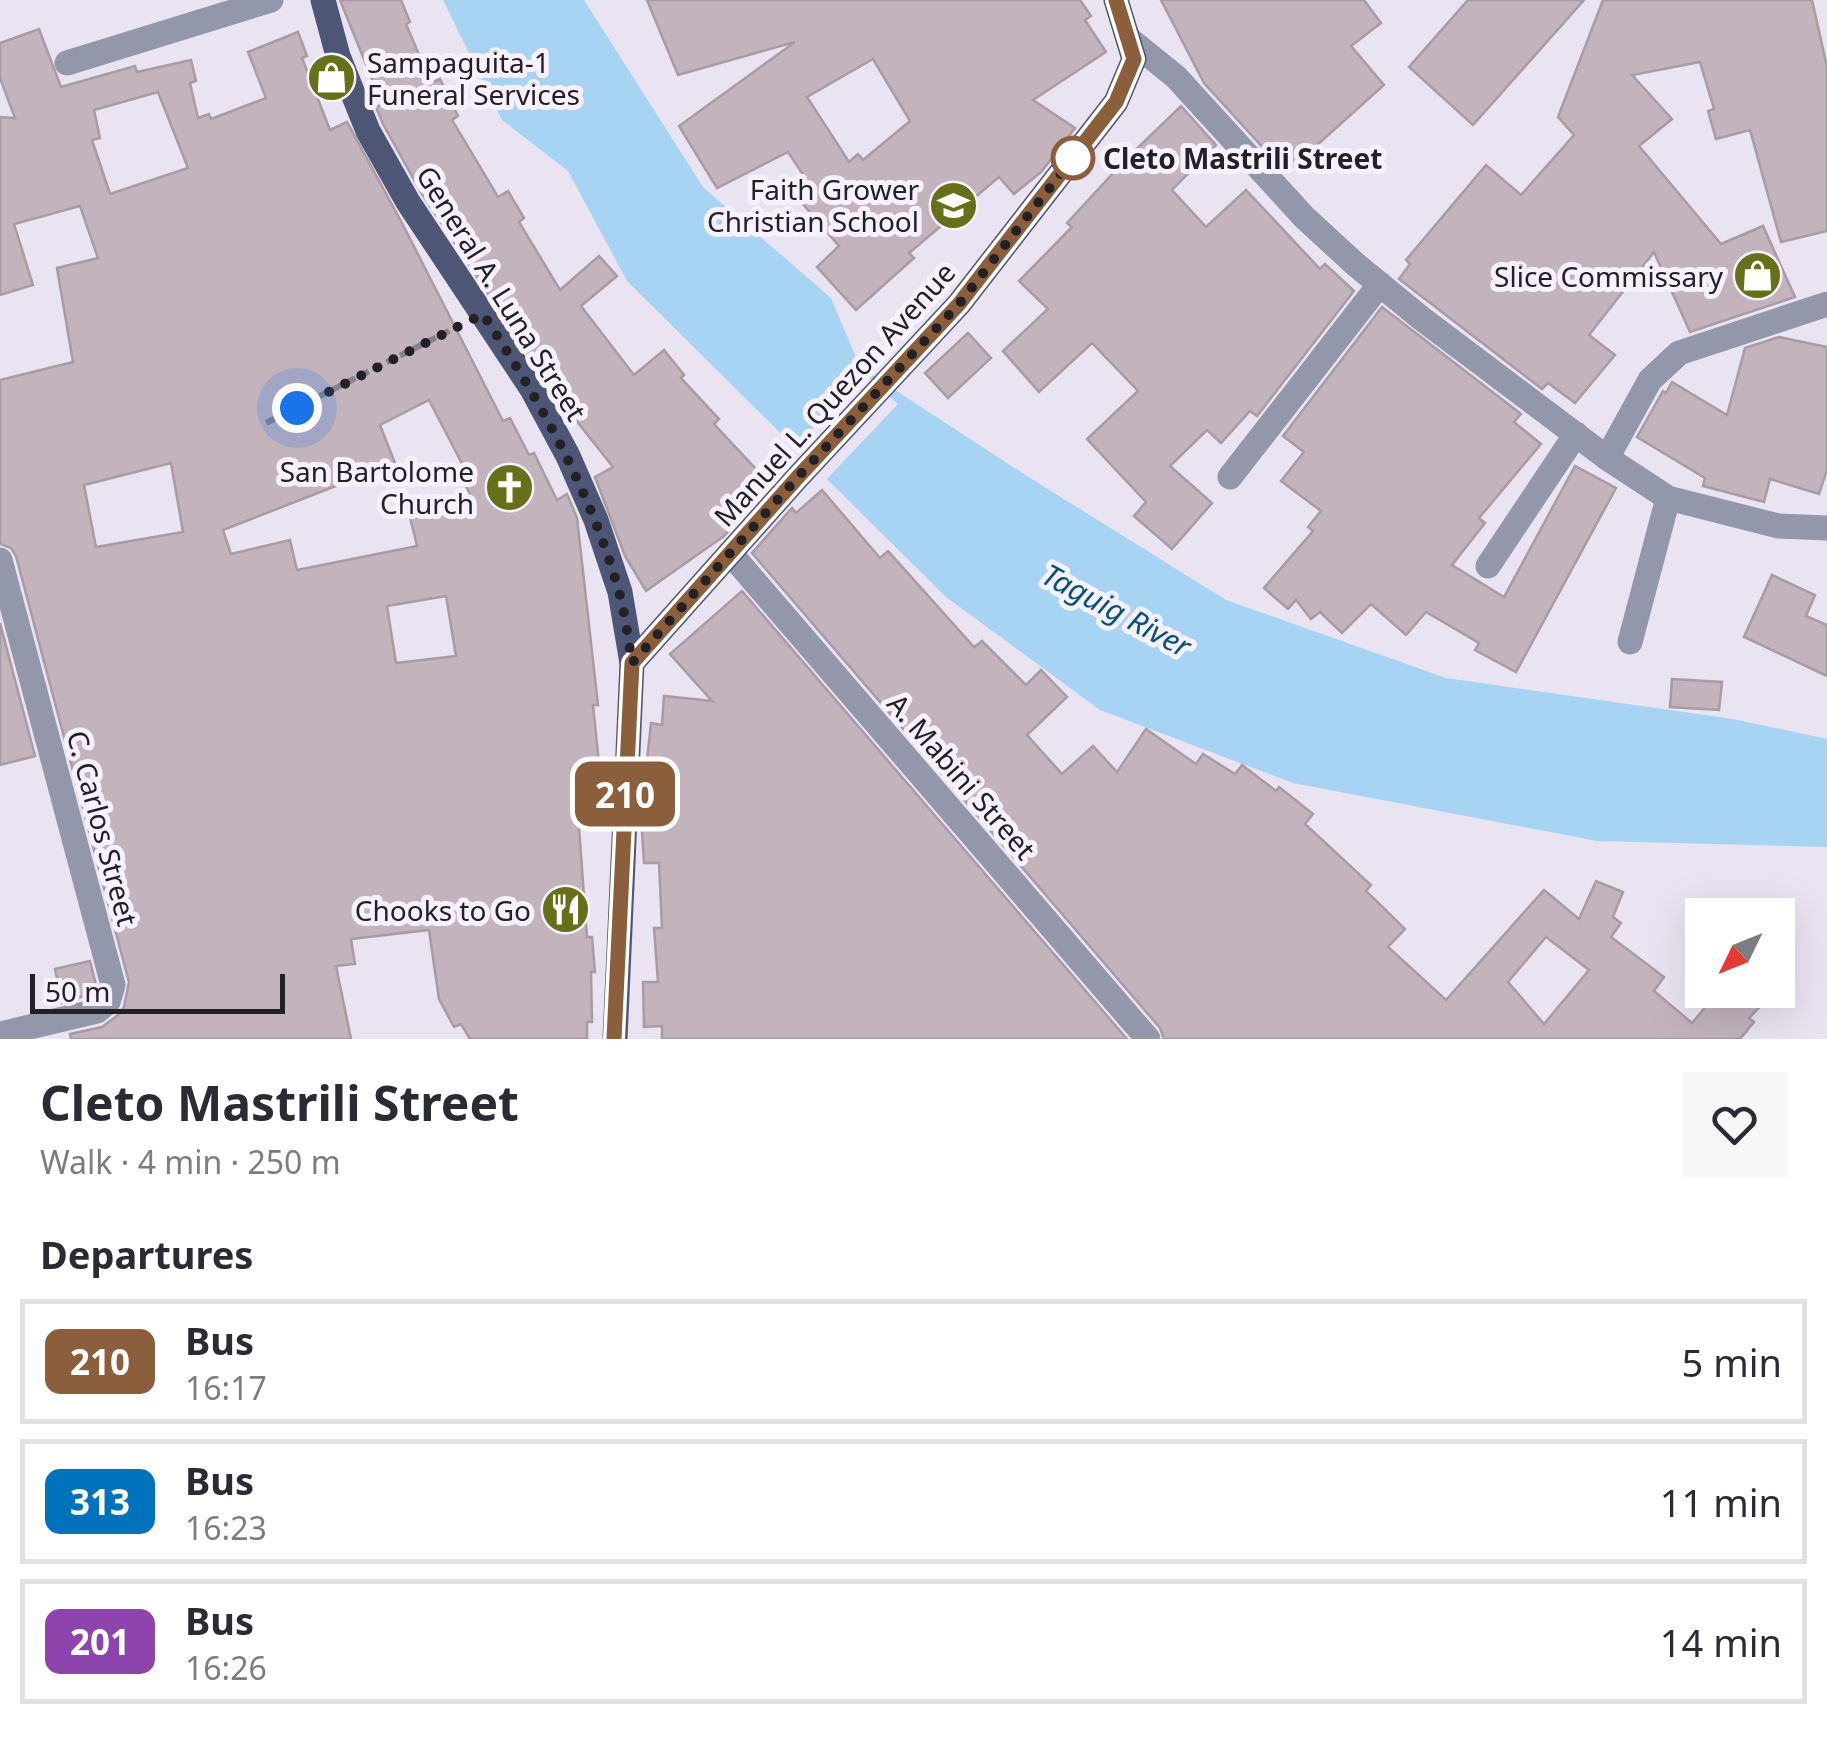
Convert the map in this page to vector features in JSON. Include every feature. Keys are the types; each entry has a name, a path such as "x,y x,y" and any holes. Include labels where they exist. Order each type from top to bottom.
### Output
{"main road":[{"name":"General A. Luna Street","path":"324,0 338,56 368,131 408,202 532,389 596,520 620,592 632,663 614,1039"},
{"name":"Manuel L. Quezon Avenue","path":"632,663 959,304 1116,102 1134,59 1116,0"}],"street":[{"path":"66,64 272,0"},
{"path":"1129,38 1176,77 1304,217 1380,284 1608,458 1668,498 1778,526 1827,528"},
{"path":"1230,477 1380,284"},
{"path":"1608,458 1650,380 1679,354 1827,304"},
{"path":"1488,566 1576,434"},
{"path":"1630,642 1668,498"},
{"name":"A. Mabini Street","path":"730,553 1148,1039"},
{"name":"C. Carlos Street","path":"0,560 113,985 108,1002 97,1012 0,1034"}],"path":[{"path":"266,423 483,314"}],"water":[{"name":"Taguig River","path":"443,0 584,0 703,187 831,298 860,367 1226,600 1446,678 1733,719 1827,739 1827,847 1597,841 1293,783 1100,710 946,597 627,281 568,171 502,120"}],"pier":[{"path":"865,374 898,404 823,483 791,451"}],"building":[{"path":"340,0 401,0 410,22 406,24 431,83 440,79 458,116 452,120 498,197 508,191 524,218 519,222 560,290 599,256 617,276 581,306 634,375 664,350 684,375 681,378 719,419 714,424 770,484 724,536 646,591 625,556 595,477 613,467 552,390 422,194 383,124 376,107 382,104"},
{"path":"647,0 1080,0 1091,16 1085,20 1106,52 1033,100 1075,128 1041,172 1014,194 999,177 909,253 914,258 856,310 817,267 839,246 801,202 814,191 788,152 717,188 679,126 795,42 678,75","holes":["873,59 910,121 863,160 858,154 849,162 807,97"]},
{"path":"1161,0 1364,0 1381,23 1351,46 1384,85 1286,173 1204,83"},
{"path":"1468,0 1584,0 1473,125 1409,67"},
{"path":"1603,0 1812,0 1827,67 1827,231 1781,242 1750,130 1716,139 1708,111 1714,109 1700,62 1632,75 1672,119 1639,146 1721,244 1763,226 1795,297 1690,332 1654,252 1589,335 1615,355 1575,403 1548,383 1542,389 1399,279 1410,264 1406,260 1486,165 1521,195 1574,135 1558,117"},
{"path":"39,29 61,87 135,66 137,72 191,60 196,81 190,83 198,118 209,114 211,119 266,98 248,52 298,32 307,56 302,58 330,130 347,122 503,421 510,418 529,455 534,453 557,500 567,494 577,518 598,705 593,705 600,773 606,772 609,802 609,811 578,814 587,937 592,937 595,972 591,972 592,1022 587,1022 587,1039 470,1039 461,1024 454,1027 439,999 429,930 351,939 355,964 336,966 351,1039 71,1039 70,1034 102,1027 118,1015 124,1007 129,982 16,556 11,548 0,544 0,380 73,362 57,268 98,258 80,206 14,224 33,285 0,295 0,117 15,118 0,78 0,43","holes":["158,92 188,168 110,194 92,140 100,138 94,110","429,400 472,483 466,486 472,498 409,513 417,546 297,570 290,540 231,554 223,530 395,463 380,425","171,463 183,532 96,547 84,485","446,596 456,656 396,663 387,606"]},
{"path":"1181,106 1216,145 1172,190 1206,227 1246,190 1320,269 1325,264 1354,291 1257,416 1250,411 1221,443 1207,430 1170,466 1212,503 1172,549 1134,516 1146,502 1087,439 1138,391 1092,343 1039,392 1003,351 1048,309 1019,281 1072,227 1067,223 1127,158"},
{"path":"1382,307 1521,414 1514,422 1541,444 1479,518 1485,523 1452,565 1504,597 1575,466 1616,488 1516,672 1475,650 1479,643 1426,612 1406,635 1371,604 1342,633 1320,612 1311,619 1296,600 1288,609 1264,588 1313,531 1308,527 1321,511 1281,481 1304,452 1283,436"},
{"path":"968,333 991,358 948,398 925,373"},
{"path":"1779,337 1827,347 1827,470 1819,494 1770,479 1764,502 1703,486 1705,478 1637,437 1672,382 1727,415 1745,348"},
{"path":"822,490 880,558 888,551 974,647 982,641 1026,685 1041,670 1067,697 1027,735 1062,774 1093,746 1117,772 1146,729 1196,764 1203,754 1235,774 1242,765 1276,791 1279,787 1313,814 1305,824 1371,885 1366,891 1405,929 1388,947 1446,1000 1544,890 1579,919 1596,881 1623,892 1613,917 1621,923 1611,937 1664,977 1654,991 1692,1023 1705,1008 1759,1008 1749,1018 1754,1022 1740,1039 1164,1039 1160,1028 752,553 792,508 796,513","holes":["1546,937 1589,970 1544,1024 1508,982"]},
{"path":"1772,575 1815,595 1806,616 1827,625 1827,676 1744,637"},
{"path":"742,591 1127,1039 662,1039 662,1026 644,1027 643,982 658,982 654,928 662,928 659,863 644,863 641,816 651,723 662,725 664,696 712,701 670,654"},
{"path":"0,623 35,756 0,765"},
{"path":"1672,679 1722,682 1719,710 1670,707"},
{"path":"90,961 94,993 62,1003 55,969"}],"bus line":[{"name":"210","path":"614,1039 632,663 959,304 1116,102 1134,59 1116,0"}],"place":[{"name":"Sampaguita-1 Funeral Services","path":"332,78"},
{"name":"Cleto Mastrili Street","path":"1073,158"},
{"name":"Faith Grower Christian School","path":"954,205"},
{"name":"Slice Commissary","path":"1758,276"},
{"name":"San Bartolome Church","path":"509,487"},
{"name":"Chooks to Go","path":"566,910"}],"route":[{"path":"297,408 483,314 532,389 596,520 620,592 632,663 959,304 1073,158"}]}
